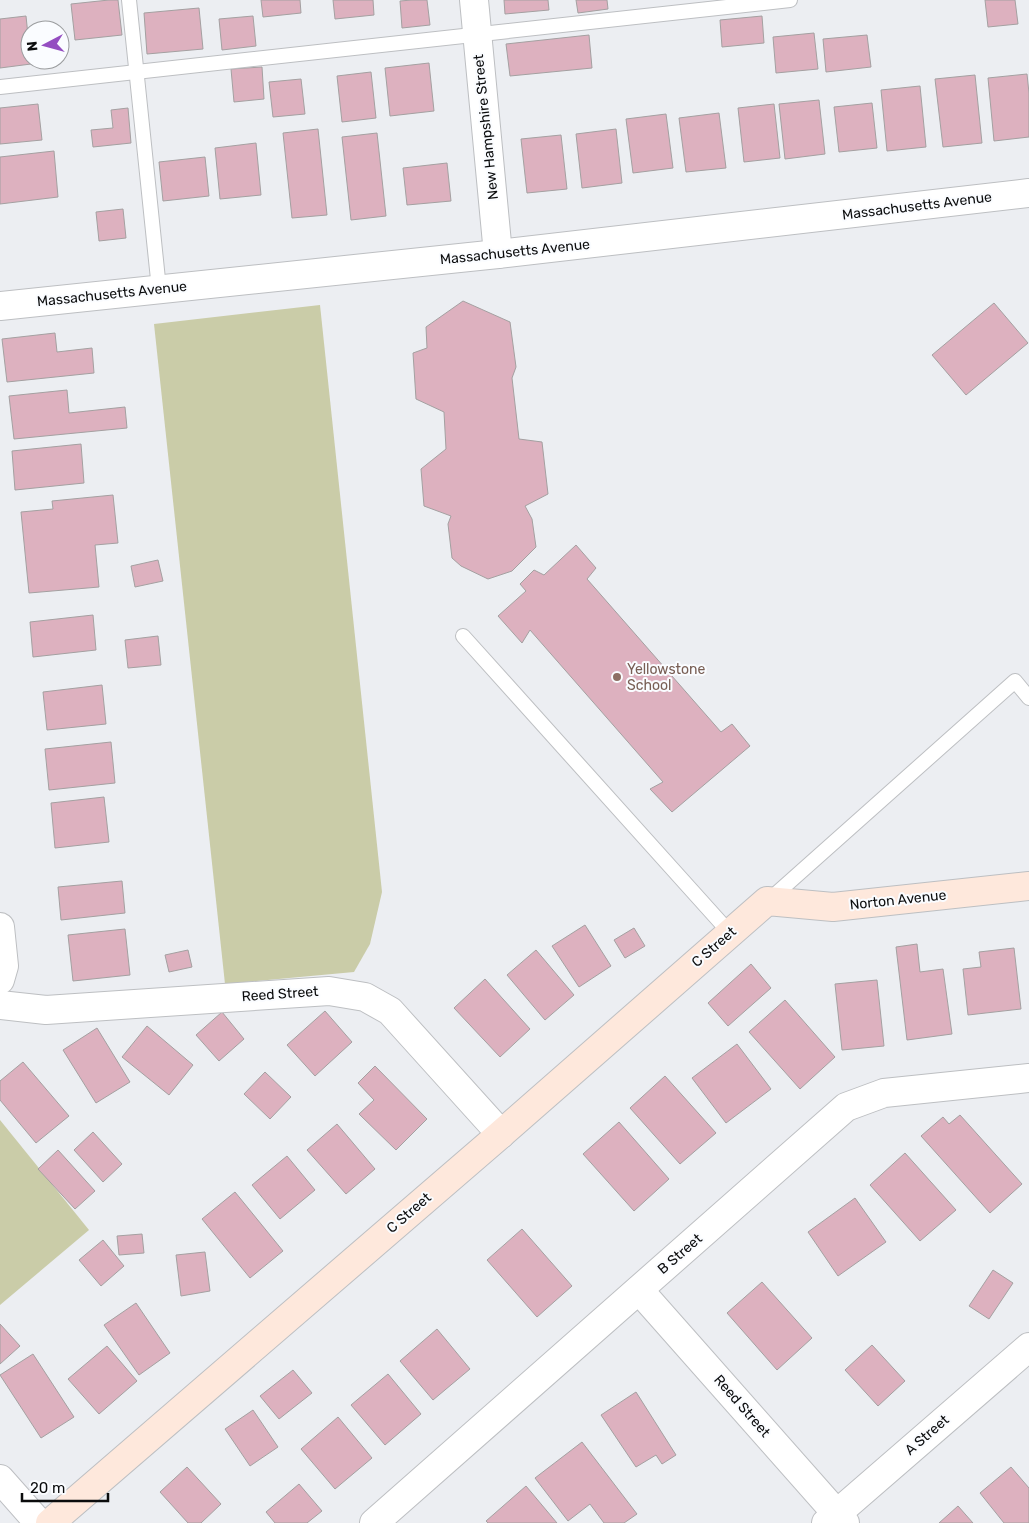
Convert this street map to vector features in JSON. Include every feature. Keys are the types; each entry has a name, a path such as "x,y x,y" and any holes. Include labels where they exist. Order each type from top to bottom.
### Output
{"street":[{"name":"New Hampshire Street","path":"474,0 498,254"},
{"name":"Massachusetts Avenue","path":"0,306 498,254 1029,193"},
{"name":"Norton Avenue","path":"767,901 833,907 1029,886"},
{"name":"C Street","path":"50,1523 501,1134 767,901"},
{"path":"0,927 4,966 0,980"},
{"name":"Reed Street","path":"0,1005 46,1010 329,991 365,997 390,1011 501,1134"},
{"name":"B Street","path":"374,1523 846,1107 884,1093 1029,1078"},
{"name":"Reed Street","path":"639,1290 836,1520"},
{"name":"A Street","path":"836,1520 1029,1347"},
{"path":"0,1479 39,1523"}],"lane":[{"path":"129,0 159,289"},
{"path":"0,87 790,0"},
{"path":"463,636 730,933"},
{"path":"767,901 1015,681 1029,698"}],"green space":[{"path":"320,305 382,892 370,944 354,972 225,984 154,324"},
{"path":"0,1120 89,1230 0,1305"}],"building":[{"path":"118,0 122,35 75,40 71,4"},
{"path":"261,0 300,0 301,13 263,17"},
{"path":"333,0 373,0 374,15 335,19"},
{"path":"427,0 430,25 402,28 400,1"},
{"path":"504,0 548,0 549,10 505,14"},
{"path":"576,0 607,0 608,9 578,13"},
{"path":"985,0 1015,0 1018,24 988,27"},
{"path":"199,8 203,49 147,54 144,13"},
{"path":"26,16 26,20 20,20 20,65 0,68 0,19"},
{"path":"253,16 256,46 222,50 219,19"},
{"path":"762,16 764,43 722,47 720,20"},
{"path":"814,33 818,69 776,73 773,37"},
{"path":"589,35 592,68 510,76 506,44"},
{"path":"867,35 871,67 826,72 823,39"},
{"path":"429,63 434,111 390,116 385,68"},
{"path":"262,67 264,99 234,102 231,69"},
{"path":"371,72 376,118 342,122 337,76"},
{"path":"1027,74 1029,137 994,141 988,78"},
{"path":"975,75 982,143 943,147 935,79"},
{"path":"301,79 305,114 273,117 269,82"},
{"path":"920,86 926,147 887,151 881,90"},
{"path":"819,100 825,154 785,159 779,104"},
{"path":"872,103 877,148 839,152 834,107"},
{"path":"38,104 42,140 0,144 0,108"},
{"path":"774,104 780,158 744,162 738,108"},
{"path":"128,108 131,143 93,147 91,130 113,128 111,110"},
{"path":"719,113 726,168 686,172 679,118"},
{"path":"666,114 673,168 633,173 626,119"},
{"path":"318,129 327,215 292,218 283,133"},
{"path":"616,129 622,183 582,188 576,134"},
{"path":"377,133 386,216 351,220 342,137"},
{"path":"561,135 567,189 527,193 521,139"},
{"path":"256,143 261,195 220,199 215,148"},
{"path":"54,151 58,197 0,204 0,157"},
{"path":"205,157 209,196 163,201 159,162"},
{"path":"447,163 451,201 407,205 403,168"},
{"path":"123,209 126,238 99,241 96,212"},
{"path":"463,301 510,322 516,367 512,378 519,439 542,442 548,494 525,506 532,519 536,547 512,571 488,579 461,566 452,558 448,524 451,516 424,506 421,469 446,449 444,412 416,399 413,353 427,348 426,327"},
{"path":"994,303 1028,343 966,395 932,355"},
{"path":"55,333 57,352 92,348 94,373 7,382 2,339"},
{"path":"67,390 69,413 125,407 127,428 14,439 9,396"},
{"path":"81,444 84,483 15,490 12,451"},
{"path":"113,495 118,543 95,545 99,587 29,593 21,512 53,509 52,501"},
{"path":"576,545 596,568 587,579 721,732 732,724 750,746 672,812 650,789 663,782 530,630 522,643 498,616 526,591 520,584 534,570 544,575"},
{"path":"158,560 163,581 135,587 131,566"},
{"path":"93,615 96,650 33,657 30,622"},
{"path":"158,636 161,665 128,668 125,640"},
{"path":"102,685 106,724 47,730 43,692"},
{"path":"111,742 115,783 49,790 45,749"},
{"path":"104,797 109,842 55,848 51,803"},
{"path":"122,881 125,913 61,920 58,887"},
{"path":"585,925 611,966 579,987 552,946"},
{"path":"634,928 645,946 625,958 614,940"},
{"path":"125,929 130,975 73,981 68,935"},
{"path":"917,944 920,972 943,969 952,1034 907,1040 896,947"},
{"path":"1014,948 1021,1009 968,1015 963,969 981,967 979,952"},
{"path":"188,950 192,967 169,972 165,955"},
{"path":"536,950 574,995 545,1020 507,975"},
{"path":"751,964 771,988 728,1026 708,1003"},
{"path":"485,979 530,1029 500,1057 454,1008"},
{"path":"877,980 884,1046 842,1050 835,984"},
{"path":"785,1000 835,1057 800,1089 749,1032"},
{"path":"325,1011 352,1042 315,1076 287,1045"},
{"path":"222,1012 244,1039 219,1061 196,1035"},
{"path":"147,1026 193,1065 169,1095 122,1057"},
{"path":"97,1028 130,1082 96,1103 63,1050"},
{"path":"737,1044 771,1089 726,1123 692,1078"},
{"path":"23,1062 69,1116 36,1143 0,1100 0,1081"},
{"path":"375,1066 427,1119 396,1150 359,1114 374,1100 358,1083"},
{"path":"265,1072 291,1097 270,1119 244,1094"},
{"path":"665,1076 716,1133 680,1164 630,1108"},
{"path":"960,1115 1022,1184 990,1213 921,1136 943,1117 949,1124"},
{"path":"619,1122 669,1179 634,1211 583,1154"},
{"path":"337,1124 375,1169 346,1194 307,1150"},
{"path":"93,1132 122,1164 103,1182 74,1150"},
{"path":"58,1150 95,1191 75,1209 38,1169"},
{"path":"905,1153 956,1210 920,1241 870,1185"},
{"path":"287,1156 315,1190 280,1219 252,1185"},
{"path":"235,1192 283,1251 250,1278 202,1219"},
{"path":"855,1198 886,1242 838,1276 808,1232"},
{"path":"522,1229 572,1286 537,1317 487,1260"},
{"path":"142,1234 144,1253 119,1255 117,1236"},
{"path":"103,1240 124,1266 101,1286 79,1260"},
{"path":"205,1252 210,1291 181,1296 176,1255"},
{"path":"993,1270 1013,1283 989,1319 969,1306"},
{"path":"762,1282 812,1338 777,1370 727,1313"},
{"path":"136,1303 170,1353 139,1375 104,1325"},
{"path":"0,1324 20,1346 0,1364"},
{"path":"437,1329 470,1369 433,1400 400,1361"},
{"path":"872,1345 905,1381 878,1406 845,1370"},
{"path":"107,1346 137,1381 99,1414 68,1379"},
{"path":"33,1354 74,1417 41,1438 0,1375"},
{"path":"293,1370 312,1393 279,1419 260,1396"},
{"path":"388,1374 421,1414 385,1445 351,1405"},
{"path":"636,1392 676,1455 662,1464 656,1455 636,1467 601,1415"},
{"path":"253,1410 278,1447 250,1466 225,1429"},
{"path":"338,1417 372,1458 335,1489 301,1449"},
{"path":"582,1442 637,1514 624,1523 604,1523 590,1504 568,1521 535,1478"},
{"path":"187,1467 221,1504 201,1523 188,1523 160,1492"},
{"path":"1011,1467 1029,1488 1029,1523 1004,1523 980,1493"},
{"path":"299,1484 322,1511 307,1523 275,1523 266,1512"},
{"path":"526,1486 557,1523 488,1523 486,1521"},
{"path":"958,1506 973,1523 939,1523"}],"place":[{"name":"Yellowstone School","path":"617,677"}]}
